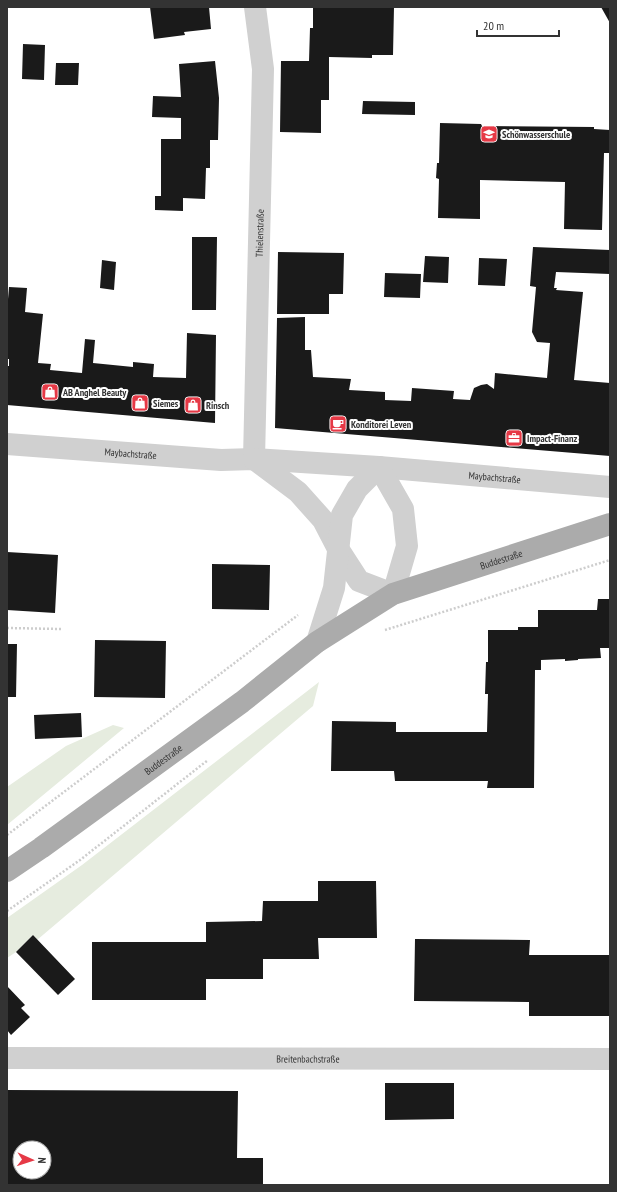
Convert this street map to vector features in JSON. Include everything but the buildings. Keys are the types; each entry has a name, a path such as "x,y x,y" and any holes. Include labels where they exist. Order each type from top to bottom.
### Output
{"main road":[{"name":"Buddestraße","path":"7,871 47,844 242,702 316,642 393,594 610,524"}],"street":[{"name":"Thielenstraße","path":"254,459 262,68 255,7"},
{"name":"Maybachstraße","path":"7,444 221,460 254,459 610,487"},
{"path":"254,459 298,492 323,520 338,547 359,581 393,594 407,546 403,509 379,468 357,489 342,515 338,547 334,588 316,642"},
{"name":"Breitenbachstraße","path":"7,1058 610,1059"}],"path":[{"path":"384,631 610,560"},
{"path":"7,835 302,611"},
{"path":"7,628 61,629"},
{"path":"7,911 80,860 212,757"}],"shaded area":[{"path":"319,682 313,706 37,940 33,935 16,952 7,958 7,918 82,865"},
{"path":"113,725 124,728 7,825 7,787 66,746"}],"place":[{"name":"Schönwasserschule","path":"489,134"},
{"name":"AB Anghel Beauty","path":"50,392"},
{"name":"Siemes","path":"140,403"},
{"name":"Rinsch","path":"193,405"},
{"name":"Konditorei Leven","path":"338,424"},
{"name":"Impact-Finanz","path":"514,438"}]}
